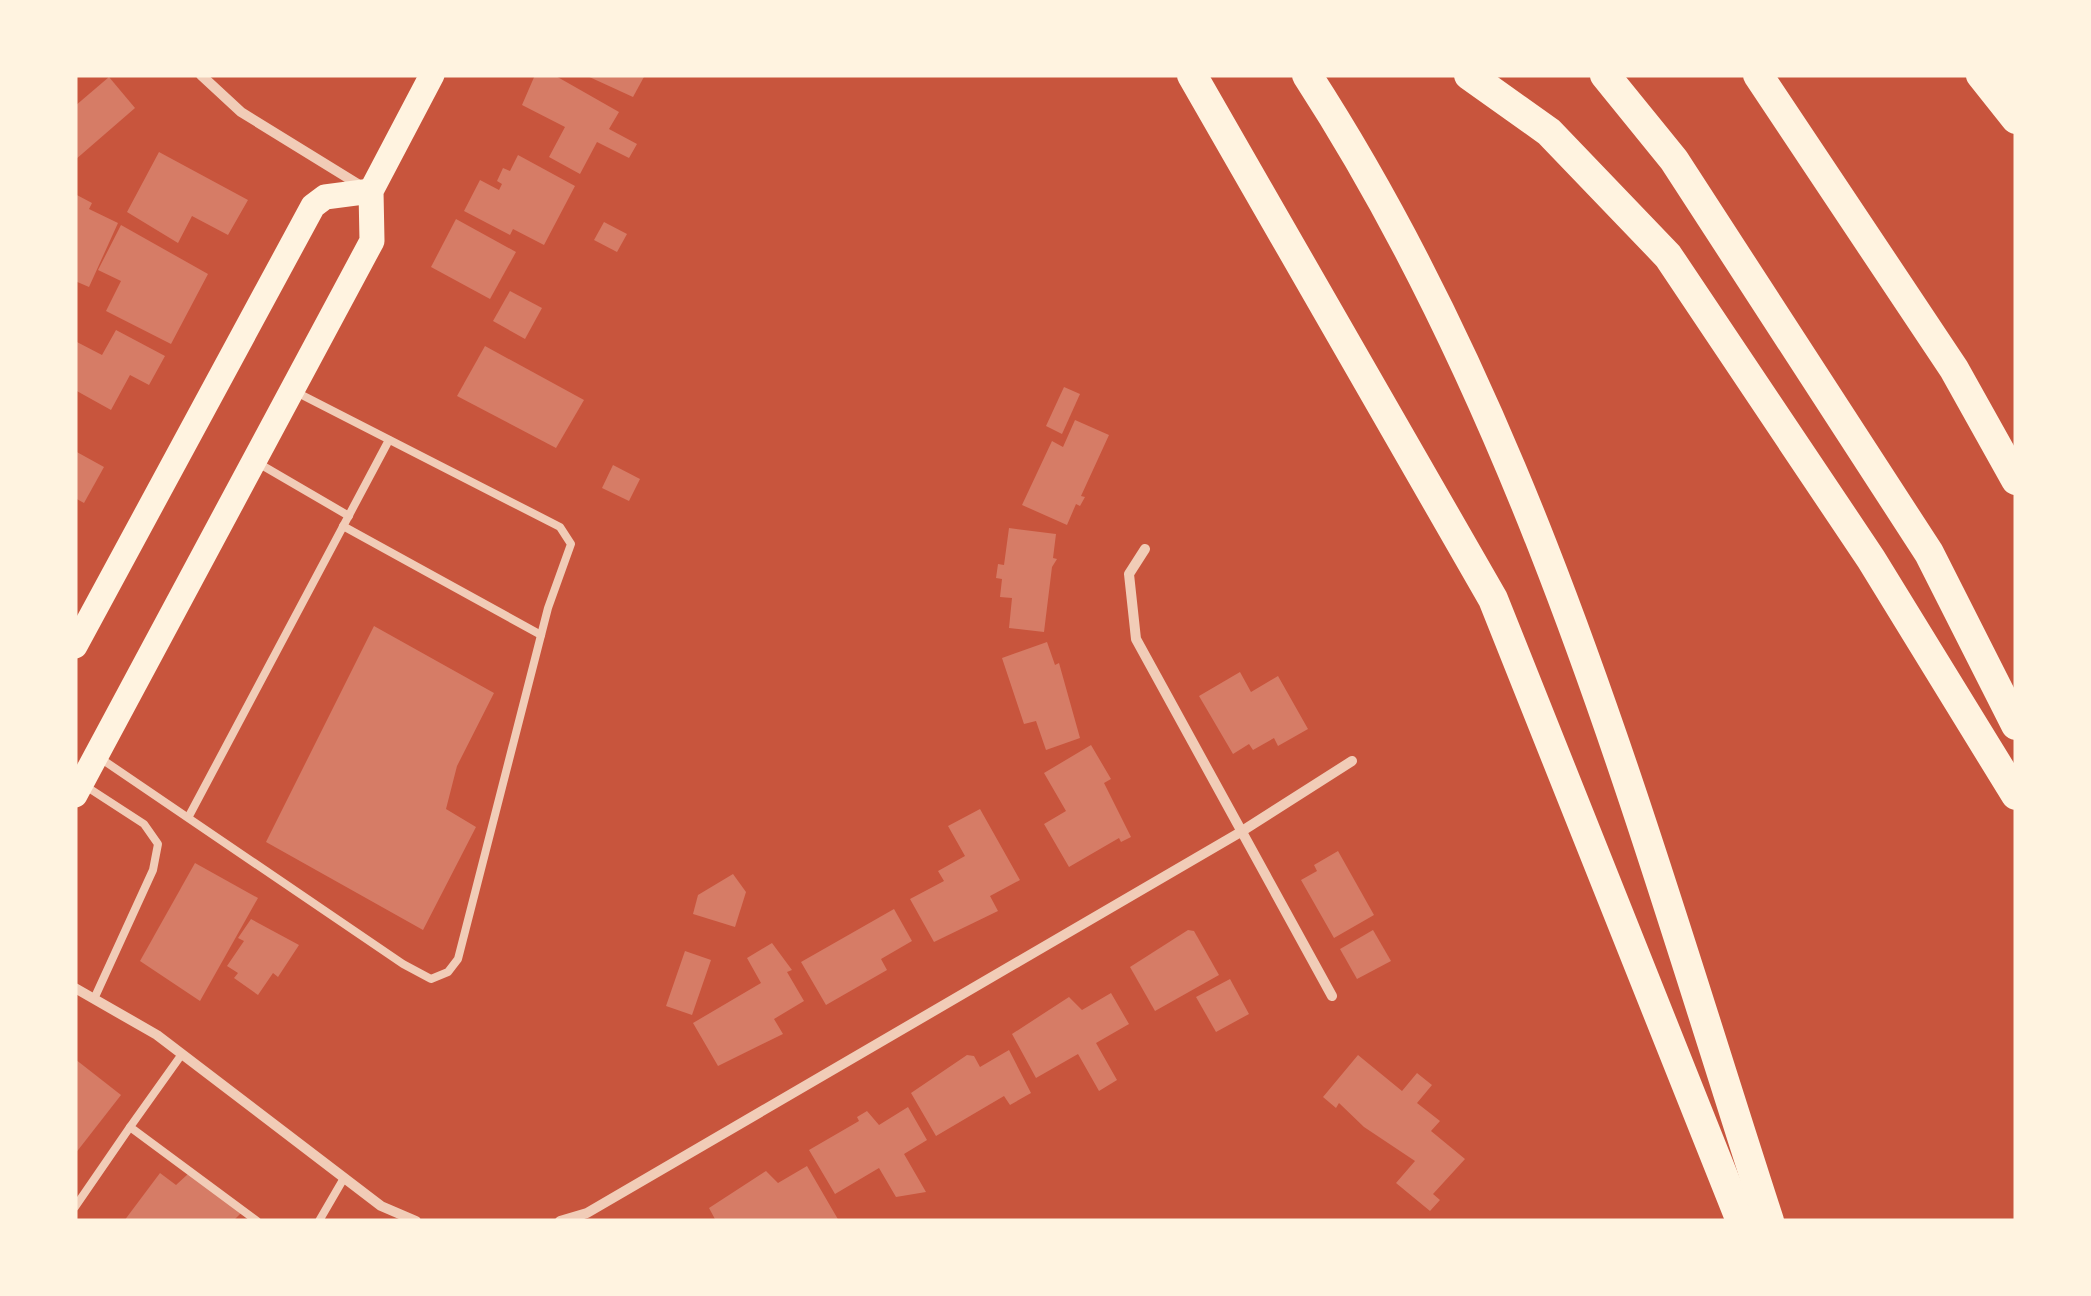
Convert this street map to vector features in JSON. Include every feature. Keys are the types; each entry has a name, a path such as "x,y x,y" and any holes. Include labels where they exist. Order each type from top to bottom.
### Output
{"highway":[{"path":"1192,75 1493,599 1741,1221"},
{"path":"1308,75 1347,136 1437,306 1500,439 1610,732 1770,1221"},
{"path":"1469,75 1549,132 1668,256 1871,559 2016,794"},
{"path":"1604,75 1674,160 1929,553 2016,725"},
{"path":"1758,75 1954,369 2016,480"},
{"path":"2000,80 2016,119"}],"main road":[{"path":"78,789 372,242 371,192 432,75"},
{"path":"75,646 313,206 325,198 371,192"}],"street":[{"path":"201,75 241,112 371,192"},
{"path":"1146,550 1128,574 1136,639 1239,833 1332,996"},
{"path":"560,1221 587,1214 1239,833 1352,762"},
{"path":"75,988 182,1054 381,1206 416,1221"}],"lane":[{"path":"96,756 403,964 431,979 448,972 458,959 541,634 572,544 560,528 292,390"},
{"path":"189,816 389,440"},
{"path":"254,461 349,516"},
{"path":"344,526 541,634"},
{"path":"78,789 144,824 158,844 153,870 94,999"},
{"path":"75,1207 182,1054"},
{"path":"130,1127 257,1221"},
{"path":"318,1221 344,1178"}],"building":[{"path":"535,75 554,75 619,112 609,129 637,144 629,158 597,142 580,174 549,157 565,127 522,105"},
{"path":"585,75 645,75 633,97"},
{"path":"109,77 135,108 75,160 75,106"},
{"path":"159,152 248,200 228,235 192,216 178,243 127,212"},
{"path":"518,155 575,186 544,245 513,229 510,235 464,211 480,180 499,190 502,184 497,181 503,168 510,171"},
{"path":"75,194 92,203 89,209 118,223 89,287 75,281"},
{"path":"456,219 516,252 490,299 431,267"},
{"path":"604,222 627,234 617,252 594,240"},
{"path":"121,225 208,274 171,344 106,311 121,281 98,270"},
{"path":"510,291 542,308 525,339 493,321"},
{"path":"116,330 165,356 149,385 130,375 111,410 75,390 75,341 102,355"},
{"path":"485,346 584,400 556,448 457,396"},
{"path":"1064,387 1080,394 1062,434 1046,426"},
{"path":"1075,420 1109,435 1081,496 1085,497 1080,506 1076,504 1067,525 1022,505 1052,441 1063,447"},
{"path":"75,451 104,467 84,503 75,498"},
{"path":"613,465 640,479 629,501 602,488"},
{"path":"1009,528 1056,534 1053,558 1057,559 1052,567 1044,632 1009,628 1012,598 1000,597 1002,579 996,578 998,564 1004,565"},
{"path":"374,626 494,693 457,766 446,809 476,827 423,930 266,842"},
{"path":"1047,642 1055,665 1059,663 1080,738 1046,750 1036,721 1024,724 1002,658"},
{"path":"1240,672 1251,692 1278,676 1308,729 1278,746 1274,738 1253,750 1249,744 1233,754 1199,696"},
{"path":"1091,745 1111,779 1104,783 1131,837 1121,842 1119,838 1069,867 1044,824 1066,811 1044,773"},
{"path":"980,809 1020,880 990,896 998,911 934,942 910,899 944,881 938,871 965,856 948,826"},
{"path":"1338,851 1374,915 1334,938 1301,880 1317,871 1314,865"},
{"path":"195,863 258,898 200,1001 140,961"},
{"path":"733,874 746,892 735,927 693,914 698,895"},
{"path":"894,909 912,941 881,959 887,970 826,1005 801,962"},
{"path":"251,919 299,945 278,977 273,973 258,995 234,978 238,973 227,966 244,941 238,938"},
{"path":"1188,930 1194,931 1219,975 1155,1011 1130,967"},
{"path":"1373,930 1391,961 1357,979 1340,949"},
{"path":"772,943 792,970 787,972 804,1001 774,1019 783,1034 718,1066 693,1023 761,983 747,958"},
{"path":"685,951 711,960 692,1015 666,1006"},
{"path":"1230,979 1249,1014 1216,1032 1196,997"},
{"path":"1111,993 1129,1024 1096,1043 1117,1080 1099,1091 1078,1054 1036,1078 1012,1034 1069,997 1082,1010"},
{"path":"1009,1050 1031,1093 1010,1105 1004,1096 936,1136 911,1093 967,1055 974,1056 980,1067"},
{"path":"1358,1055 1402,1091 1417,1073 1432,1085 1417,1103 1440,1121 1431,1131 1465,1159 1433,1194 1440,1200 1430,1211 1396,1183 1415,1161 1364,1127 1339,1103 1336,1108 1323,1097"},
{"path":"75,1059 121,1095 75,1154"},
{"path":"908,1107 927,1140 904,1154 926,1192 896,1197 879,1168 835,1194 809,1150 859,1121 857,1117 867,1111 879,1125"},
{"path":"807,1166 839,1221 716,1221 709,1208 766,1171 778,1183"},
{"path":"160,1173 176,1185 188,1174 242,1212 233,1221 124,1221"}]}
